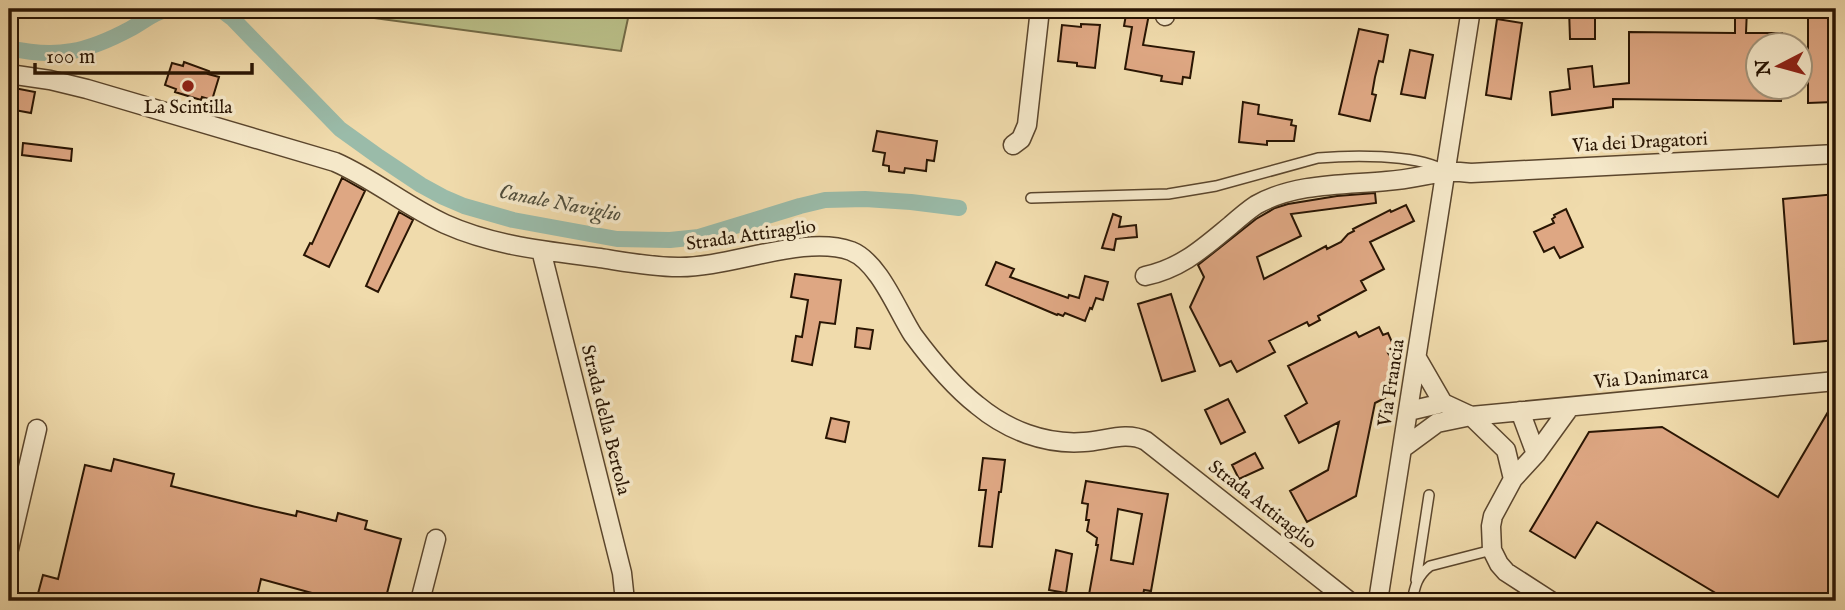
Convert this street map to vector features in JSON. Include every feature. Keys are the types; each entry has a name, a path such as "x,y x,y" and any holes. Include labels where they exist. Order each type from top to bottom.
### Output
{"street":[{"path":"1013,145 1021,139 1027,125 1040,9"},
{"name":"Via Francia","path":"1378,601 1471,9"},
{"name":"Strada Attiraglio","path":"9,74 87,89 335,162 445,224 499,243 678,267 706,265 805,247 830,247 853,252 872,267 914,336 946,375 975,404 1001,423 1037,437 1060,442 1086,442 1130,436 1146,441 1349,601"},
{"name":"Via dei Dragatori","path":"1145,276 1160,273 1185,262 1254,206 1277,196 1322,186 1385,182 1446,172 1836,154"},
{"name":"Strada della Bertola","path":"541,250 617,550 625,601"},
{"path":"1417,358 1443,403 1471,416 1507,450"},
{"name":"Via Danimarca","path":"1402,448 1437,423 1471,416 1836,381"},
{"path":"1409,411 1443,403"},
{"path":"1551,601 1506,572 1492,550 1491,535 1493,516 1513,479 1536,454 1570,407"},
{"path":"1409,411 1437,423"},
{"path":"1520,411 1536,454"},
{"path":"1513,479 1507,450 1520,411"},
{"path":"9,549 37,429"},
{"path":"420,601 436,539"}],"lane":[{"path":"1031,198 1168,194 1216,186 1330,157 1415,160 1430,163 1446,172"},
{"path":"1412,601 1429,495"},
{"path":"1415,585 1422,572 1430,566 1492,550"}],"green space":[{"path":"307,9 630,9 621,51"}],"building":[{"path":"1127,9 1150,9 1143,45 1194,52 1190,78 1183,77 1182,84 1161,81 1162,76 1125,69 1132,27 1124,26"},
{"path":"1569,9 1595,9 1595,39 1570,39"},
{"path":"1735,9 1747,9 1744,32 1744,101 1613,99 1613,107 1552,115 1550,92 1570,89 1568,69 1592,66 1594,87 1629,83 1629,32 1735,33"},
{"path":"1808,9 1829,9 1829,24 1834,24 1834,102 1808,103 1814,102 1814,32 1808,32"},
{"path":"1497,19 1522,23 1511,99 1486,95"},
{"path":"1081,24 1100,25 1095,68 1058,61 1062,25 1081,27"},
{"path":"1359,29 1388,35 1383,62 1379,61 1375,77 1372,94 1376,95 1370,121 1339,114"},
{"path":"1410,50 1433,55 1425,98 1401,94"},
{"path":"184,62 219,77 212,100 202,97 201,100 175,92 176,89 165,85 172,63 183,66"},
{"path":"9,87 35,92 31,113 9,109"},
{"path":"1243,102 1259,105 1258,114 1292,120 1291,125 1296,126 1294,141 1267,141 1267,145 1239,142"},
{"path":"877,131 937,141 934,161 927,160 926,171 905,168 904,173 889,171 889,166 883,165 885,153 873,151"},
{"path":"23,143 72,149 71,161 22,155"},
{"path":"342,178 365,191 329,267 304,255 310,243 312,244"},
{"path":"1375,193 1376,203 1291,214 1301,236 1257,257 1264,279 1326,246 1327,249 1341,242 1353,229 1406,205 1414,221 1370,242 1384,269 1361,281 1366,290 1318,316 1320,320 1309,326 1307,322 1269,341 1275,352 1237,372 1231,361 1220,366 1190,307 1204,277 1198,265 1256,219 1275,208 1337,196"},
{"path":"1836,194 1836,340 1794,344 1783,199"},
{"path":"1566,209 1583,247 1560,258 1554,247 1544,252 1534,232 1554,223 1554,215"},
{"path":"399,212 413,220 378,292 366,286"},
{"path":"1113,214 1121,217 1119,227 1136,225 1137,237 1116,239 1114,250 1102,248"},
{"path":"996,262 1014,269 1010,277 1068,298 1069,295 1079,298 1085,276 1108,282 1103,300 1096,298 1085,321 1065,313 1063,316 1057,315 986,285"},
{"path":"795,274 841,280 835,324 820,322 812,365 792,361 796,336 802,337 808,300 791,297"},
{"path":"1171,294 1195,371 1162,381 1138,304"},
{"path":"1379,327 1383,335 1388,333 1395,349 1388,353 1394,362 1390,388 1382,392 1385,398 1375,403 1356,496 1307,522 1290,491 1328,470 1339,422 1299,443 1285,416 1307,403 1288,366 1356,332 1359,337"},
{"path":"857,328 873,330 870,349 855,347"},
{"path":"1228,399 1245,432 1221,444 1205,410"},
{"path":"1828,412 1836,417 1836,601 1729,601 1597,522 1575,558 1530,531 1589,432 1662,427 1778,497"},
{"path":"831,418 849,422 845,442 826,438"},
{"path":"1255,453 1263,468 1239,479 1232,465"},
{"path":"983,458 1005,460 992,547 979,546 986,490 979,490"},
{"path":"114,459 174,474 171,486 252,506 296,516 297,511 336,521 338,513 367,521 365,529 401,539 385,601 341,601 261,579 256,601 36,601 43,575 58,579 85,465 111,471"},
{"path":"1086,481 1168,494 1151,591 1144,590 1142,601 1088,600 1098,545 1097,538 1087,531 1088,504 1082,503","holes":["1118,509 1142,514 1133,564 1111,560"]},
{"path":"1056,550 1072,554 1066,593 1049,590"}],"waterway":[{"name":"Canale Naviglio","path":"9,48 42,53 85,48 114,37 169,9"},
{"name":"Canale Naviglio","path":"220,9 232,18 340,129 421,185 443,197 513,220 617,239 670,240 699,237 825,200 865,199 959,208"}],"place":[{"name":"La Scintilla","path":"188,86"}]}
